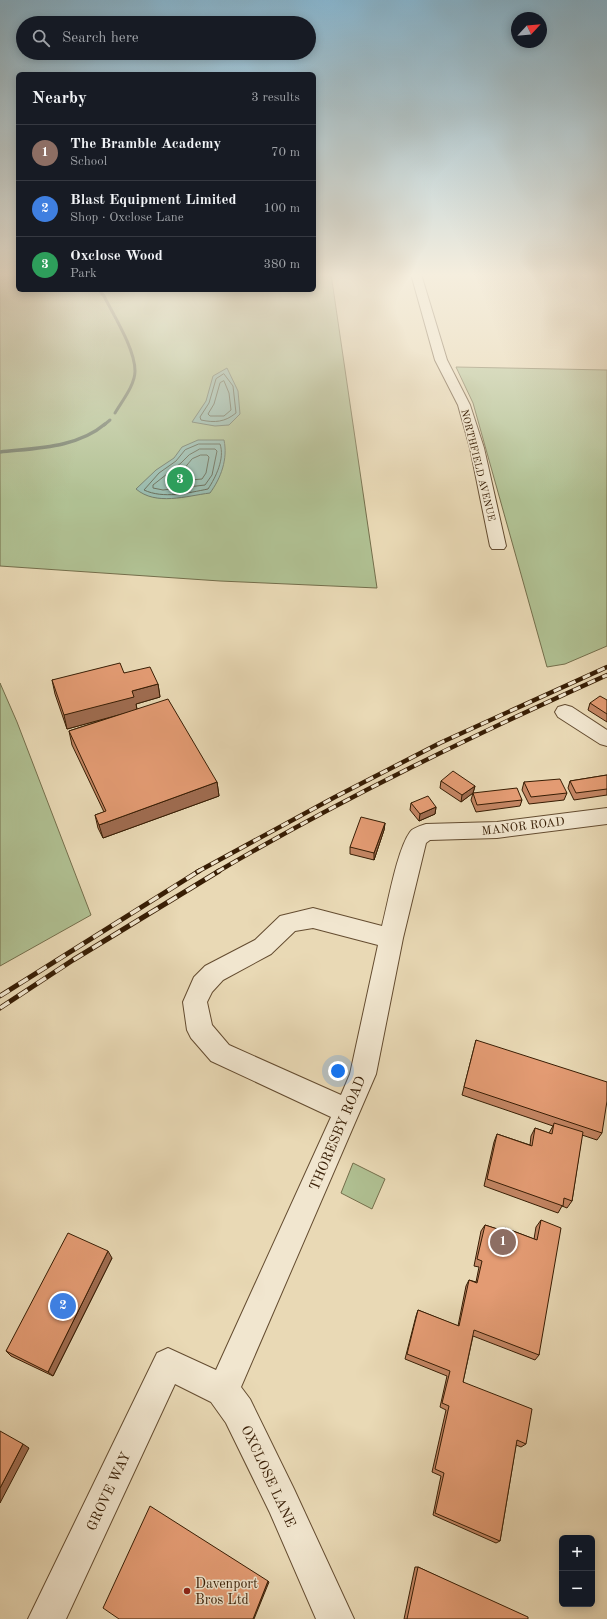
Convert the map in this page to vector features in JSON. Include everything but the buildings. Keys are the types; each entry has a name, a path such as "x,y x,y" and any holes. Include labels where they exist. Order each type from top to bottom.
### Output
{"street":[{"name":"NORTHFIELD AVENUE","path":"438,350 441,360 464,405 477,448 498,546"},
{"path":"565,712 607,739"},
{"name":"MANOR ROAD","path":"439,831 497,830 607,816"},
{"name":"THORESBY ROAD","path":"223,1390 348,1111 363,1074 391,938 413,846 418,837 426,832 439,831"},
{"path":"348,1111 220,1053 200,1030 195,1002 203,985 214,973 263,947 288,923 313,918 391,938"},
{"name":"GROVE WAY","path":"47,1619 168,1364 223,1390"},
{"name":"OXCLOSE LANE","path":"223,1390 241,1418 282,1501 335,1619"}],"green space":[{"path":"0,350 342,350 377,588 220,581 0,566"},
{"path":"456,367 607,370 607,646 565,664 547,667 473,403"},
{"path":"0,683 17,722 91,915 0,966"},
{"path":"353,1163 385,1179 372,1209 341,1193"}],"water":[{"path":"227,368 238,391 240,414 229,425 215,426 192,422 206,401 213,376"},
{"path":"198,440 224,440 225,454 223,468 210,493 181,498 162,499 144,494 136,489 156,470 174,458 182,447"}],"waterway":[{"path":"115,413 133,382 135,371 131,350"},
{"path":"104,425 110,420"},
{"path":"0,452 55,446 82,438 105,424"}],"railway":[{"path":"197,872 335,797 440,743 607,667"},
{"path":"217,872 312,818 409,768 607,675"},
{"path":"0,996 199,871"},
{"path":"0,1008 73,960 219,871"}],"place":[{"name":"Oxclose Wood","path":"180,480"},
{"name":"The Bramble Academy","path":"503,1242"},
{"name":"Blast Equipment Limited","path":"63,1306"},
{"name":"Davenport Bros Ltd","path":"187,1591"}]}
